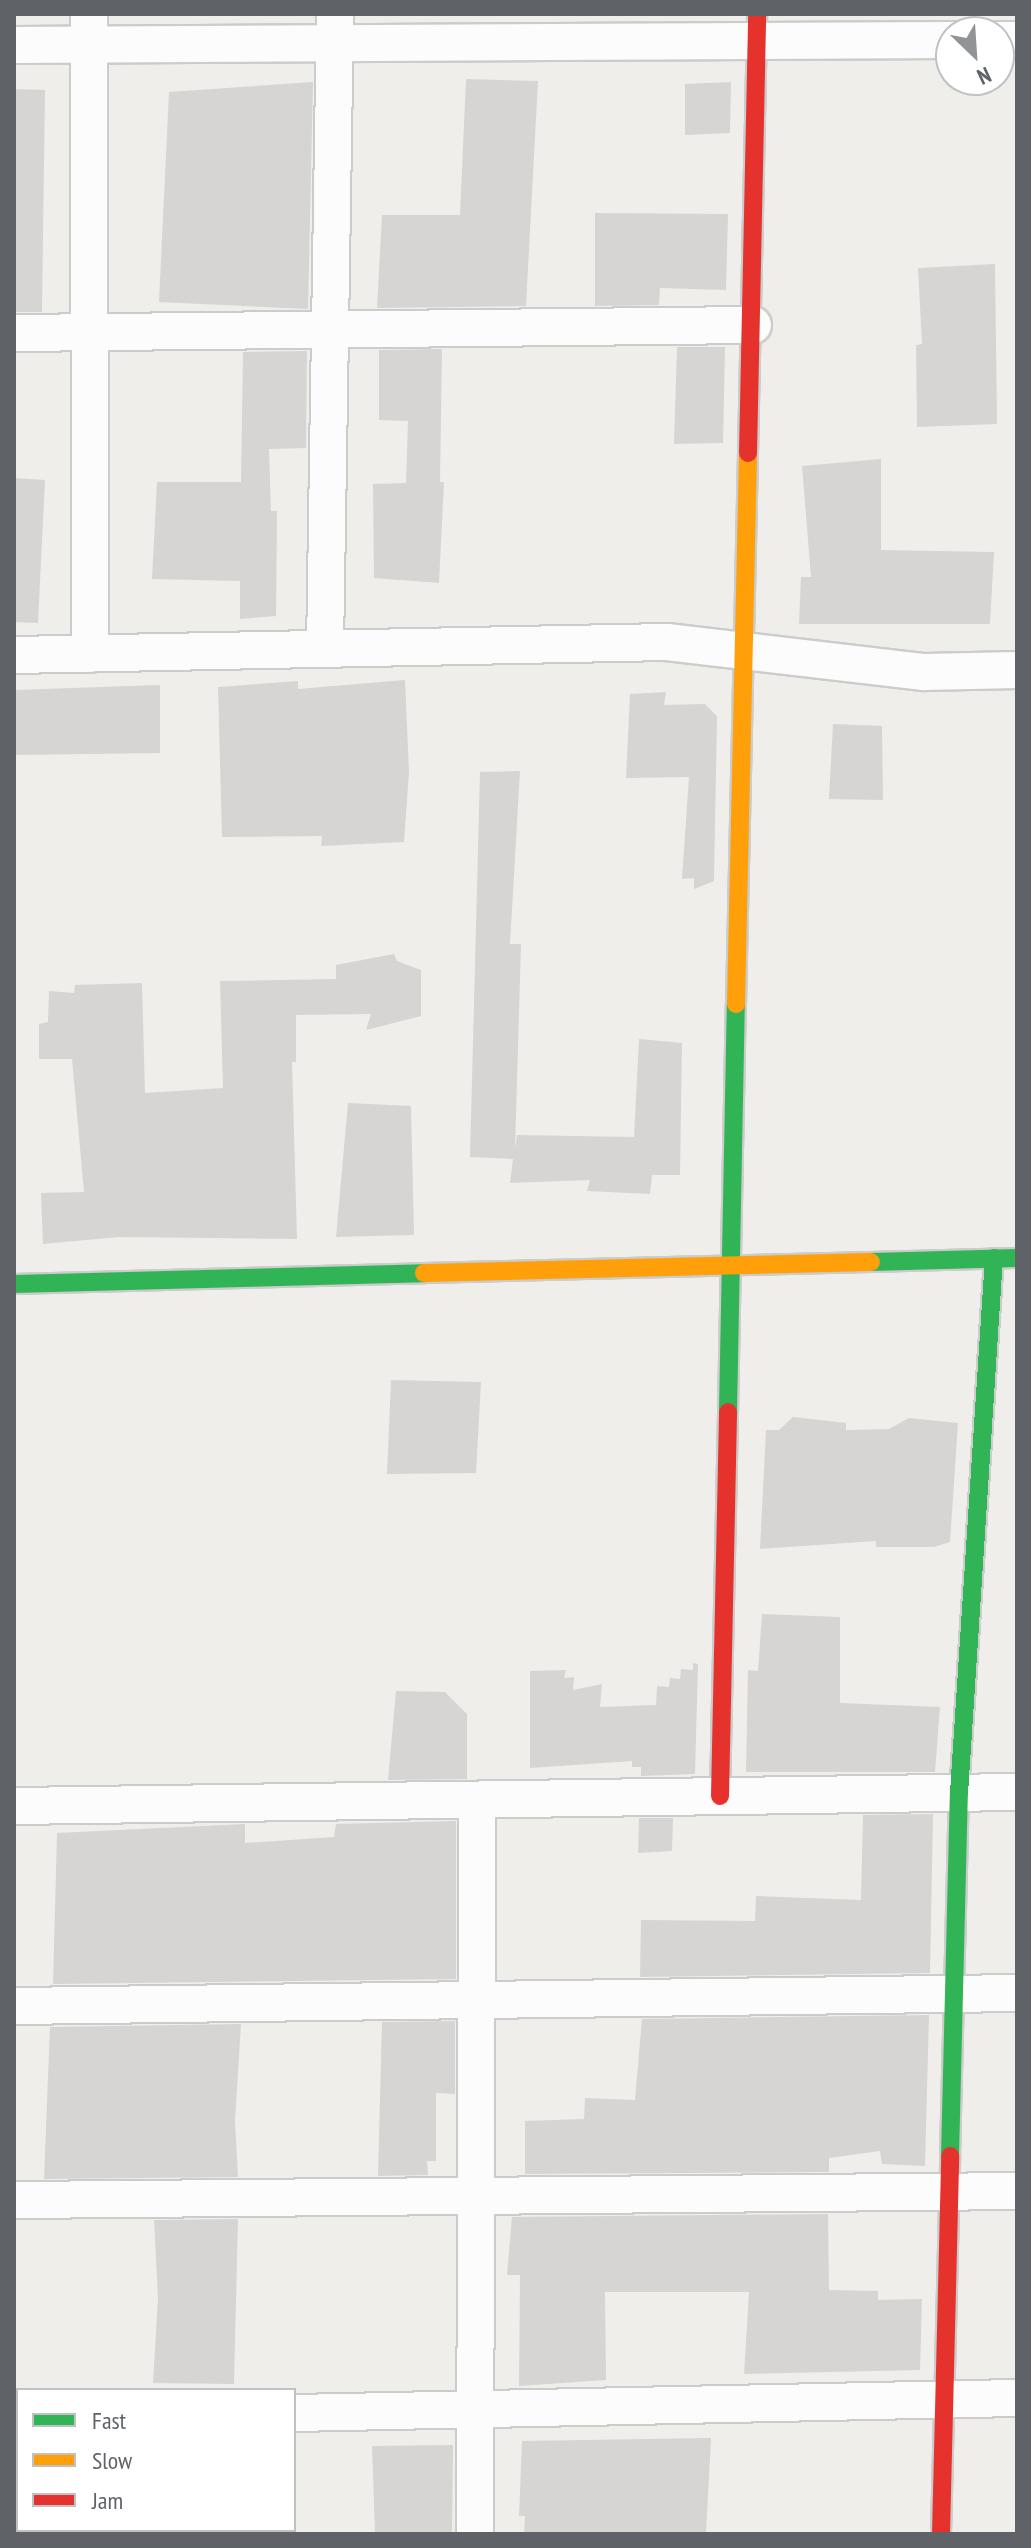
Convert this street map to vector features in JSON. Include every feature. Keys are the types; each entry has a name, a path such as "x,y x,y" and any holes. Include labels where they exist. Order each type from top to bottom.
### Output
{"street":[{"path":"720,1796 753,325 756,27"},
{"path":"14,45 89,29 756,27 935,39"},
{"path":"89,29 90,654"},
{"path":"325,649 334,29"},
{"path":"14,333 753,325"},
{"path":"14,655 667,642 746,654 924,672 1017,670"},
{"path":"941,2534 959,1793 994,1258"},
{"path":"14,1284 1017,1258"},
{"path":"14,1806 1017,1792"},
{"path":"475,2534 477,1800"},
{"path":"14,2006 1017,1993"},
{"path":"14,2200 1017,2191"},
{"path":"296,2413 1017,2398"}],"building":[{"path":"466,79 538,81 526,306 377,308 382,215 460,215"},
{"path":"313,82 308,309 159,302 169,92"},
{"path":"731,82 730,133 685,135 685,84"},
{"path":"14,89 45,90 42,312 14,312"},
{"path":"595,213 728,214 726,290 660,288 659,305 595,306"},
{"path":"995,264 997,424 917,427 916,345 922,344 918,268"},
{"path":"677,347 725,347 723,443 674,444"},
{"path":"442,349 440,482 444,482 439,583 374,578 373,484 406,483 408,421 379,420 379,350"},
{"path":"307,351 306,448 269,449 271,511 277,511 276,616 240,619 240,581 152,579 157,482 241,482 243,352"},
{"path":"881,459 881,550 994,552 990,624 799,624 801,577 811,577 802,466"},
{"path":"14,478 45,480 38,623 14,622"},
{"path":"405,680 409,772 404,842 321,846 322,836 222,837 218,687 298,681 298,689"},
{"path":"160,685 160,753 14,755 14,690"},
{"path":"666,692 664,705 705,704 717,716 714,881 694,889 694,878 682,879 689,777 626,778 630,694"},
{"path":"833,724 882,726 883,800 829,799"},
{"path":"520,771 510,944 521,944 515,1149 517,1135 634,1137 639,1039 682,1043 680,1175 652,1175 650,1194 587,1191 590,1180 510,1183 513,1159 470,1157 480,772"},
{"path":"394,954 397,961 421,970 421,1016 366,1030 371,1014 296,1015 296,1062 292,1062 297,1239 119,1237 43,1244 41,1193 84,1192 72,1059 39,1059 39,1024 48,1022 49,991 74,993 75,985 142,983 145,1093 223,1088 220,981 336,979 336,965"},
{"path":"348,1103 411,1106 414,1235 336,1237"},
{"path":"391,1380 481,1382 476,1473 387,1474"},
{"path":"793,1417 846,1423 846,1430 889,1429 909,1418 958,1423 950,1542 934,1547 876,1547 876,1541 760,1549 766,1430 779,1430"},
{"path":"762,1614 840,1617 840,1703 940,1707 935,1772 746,1772 748,1670 758,1671"},
{"path":"693,1663 698,1664 695,1774 641,1776 641,1767 632,1767 632,1761 530,1768 530,1671 566,1670 564,1678 574,1677 573,1690 602,1684 600,1707 656,1705 657,1686 669,1687 670,1678 680,1679 681,1669 693,1670"},
{"path":"396,1691 445,1692 467,1714 467,1779 388,1780"},
{"path":"933,1814 930,1973 640,1977 641,1920 755,1921 756,1896 861,1900 863,1815"},
{"path":"639,1818 673,1818 672,1851 638,1853"},
{"path":"456,1821 456,1979 53,1984 57,1833 245,1824 245,1843 334,1837 336,1824"},
{"path":"929,2015 925,2166 882,2164 880,2151 829,2158 829,2172 525,2174 525,2121 584,2119 585,2098 635,2100 642,2019"},
{"path":"455,2021 455,2094 436,2093 436,2161 427,2161 428,2175 378,2176 382,2022"},
{"path":"241,2024 235,2121 238,2177 44,2179 50,2027"},
{"path":"828,2214 829,2290 878,2291 878,2300 922,2299 920,2370 744,2374 749,2292 605,2292 606,2380 519,2386 520,2275 507,2275 512,2217"},
{"path":"238,2219 234,2384 153,2383 158,2298 154,2220"},
{"path":"711,2438 706,2534 524,2534 525,2516 519,2516 522,2441"},
{"path":"453,2445 452,2534 375,2534 372,2446"}],"traffic: fast":[{"path":"728,1412 736,1004"},
{"path":"950,2156 959,1793 994,1258"},
{"path":"871,1262 1017,1258"},
{"path":"14,1284 424,1273"}],"traffic: slow":[{"path":"736,1004 748,453"},
{"path":"424,1273 871,1262"}],"traffic: jam":[{"path":"748,453 757,14"},
{"path":"720,1796 728,1412"},
{"path":"941,2534 950,2156"}]}
